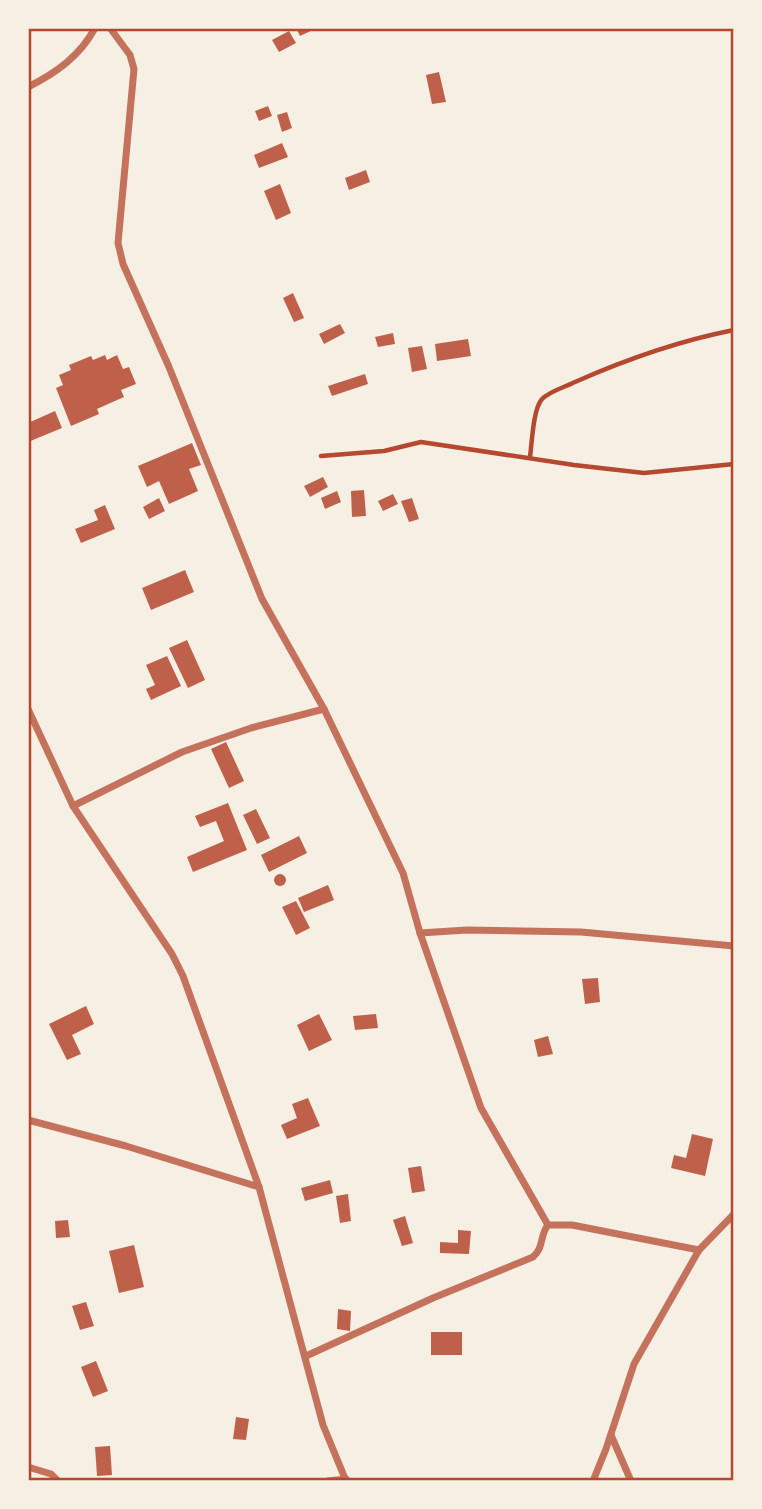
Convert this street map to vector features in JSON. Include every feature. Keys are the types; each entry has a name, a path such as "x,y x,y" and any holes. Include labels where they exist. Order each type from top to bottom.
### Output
{"street":[{"path":"28,88 74,58 88,42 95,28"},
{"path":"110,28 130,55 134,69 118,243 123,264 170,368 262,599 324,709 403,873 420,933 481,1108 548,1225"},
{"path":"28,709 73,806 172,954 183,976 259,1187 323,1425 346,1480 328,1481"},
{"path":"73,806 182,752 251,728 324,709"},
{"path":"420,933 467,930 581,932 734,946"},
{"path":"28,1119 259,1187"},
{"path":"593,1481 634,1363 699,1250 734,1214"},
{"path":"548,1225 572,1225 699,1250"},
{"path":"306,1356 533,1257 541,1247 548,1225"},
{"path":"611,1434 631,1481"},
{"path":"28,1467 51,1474 58,1481"}],"path":[{"path":"530,457 537,407 541,400 554,391 623,361 688,339 734,330"},
{"path":"321,456 384,451 421,442 574,465 644,472 734,464"}],"building":[{"path":"296,28 317,28 300,36"},
{"path":"289,31 296,43 279,52 272,40"},
{"path":"439,72 446,102 432,104 426,75"},
{"path":"268,106 272,116 259,121 255,111"},
{"path":"287,112 292,128 282,132 277,115"},
{"path":"282,143 288,157 259,168 254,155"},
{"path":"366,170 370,182 349,190 345,178"},
{"path":"280,184 291,213 276,220 264,191"},
{"path":"293,293 304,318 294,322 283,298"},
{"path":"340,324 345,333 324,344 319,334"},
{"path":"393,333 395,344 378,347 375,337"},
{"path":"468,339 471,356 437,361 435,344"},
{"path":"422,346 427,369 412,372 408,348"},
{"path":"105,355 107,360 117,355 123,369 129,367 136,384 121,390 124,397 97,409 99,414 71,426 56,388 63,385 59,375 71,370 69,365 91,356 93,360"},
{"path":"365,374 368,384 332,396 328,386"},
{"path":"55,411 62,428 28,442 28,423"},
{"path":"192,443 201,465 189,469 198,491 169,504 159,481 147,487 138,466"},
{"path":"323,477 328,487 310,497 304,486"},
{"path":"364,490 366,516 352,517 351,491"},
{"path":"337,491 341,502 325,509 321,498"},
{"path":"393,494 398,504 383,511 378,501"},
{"path":"159,498 165,511 149,519 143,507"},
{"path":"412,498 419,519 409,522 401,501"},
{"path":"105,505 115,529 81,543 75,529 98,520 94,510"},
{"path":"185,570 194,592 151,610 142,588"},
{"path":"187,640 205,680 188,688 169,648"},
{"path":"167,656 181,686 151,700 146,689 155,685 146,665"},
{"path":"226,742 244,781 229,788 211,749"},
{"path":"228,803 247,850 193,872 187,857 224,841 216,821 200,827 195,816"},
{"path":"256,809 270,838 257,844 243,815"},
{"path":"299,836 307,853 269,872 261,855"},
{"path":"280,874 286,880 280,886 274,880"},
{"path":"328,885 334,900 304,912 298,898"},
{"path":"296,901 310,928 296,935 282,907"},
{"path":"598,978 600,1002 585,1004 582,979"},
{"path":"86,1006 94,1024 72,1035 81,1054 67,1060 49,1024"},
{"path":"319,1014 332,1040 309,1051 297,1025"},
{"path":"376,1014 378,1028 355,1030 353,1016"},
{"path":"548,1036 553,1054 538,1057 534,1040"},
{"path":"308,1098 320,1126 287,1139 281,1125 297,1118 292,1104"},
{"path":"692,1134 713,1139 705,1176 671,1168 674,1155 686,1158"},
{"path":"421,1166 425,1191 412,1193 408,1168"},
{"path":"330,1180 333,1193 305,1201 301,1188"},
{"path":"348,1194 351,1221 340,1223 336,1196"},
{"path":"405,1216 413,1243 402,1246 393,1220"},
{"path":"68,1220 70,1237 56,1238 55,1221"},
{"path":"458,1230 471,1231 469,1254 440,1253 440,1242 458,1243"},
{"path":"134,1245 144,1287 119,1293 109,1251"},
{"path":"86,1302 94,1326 80,1330 72,1306"},
{"path":"338,1309 351,1311 350,1331 337,1329"},
{"path":"431,1332 462,1332 462,1355 431,1355"},
{"path":"96,1361 108,1391 93,1397 81,1367"},
{"path":"236,1417 249,1419 246,1440 233,1439"},
{"path":"110,1446 112,1475 97,1476 95,1447"}]}
